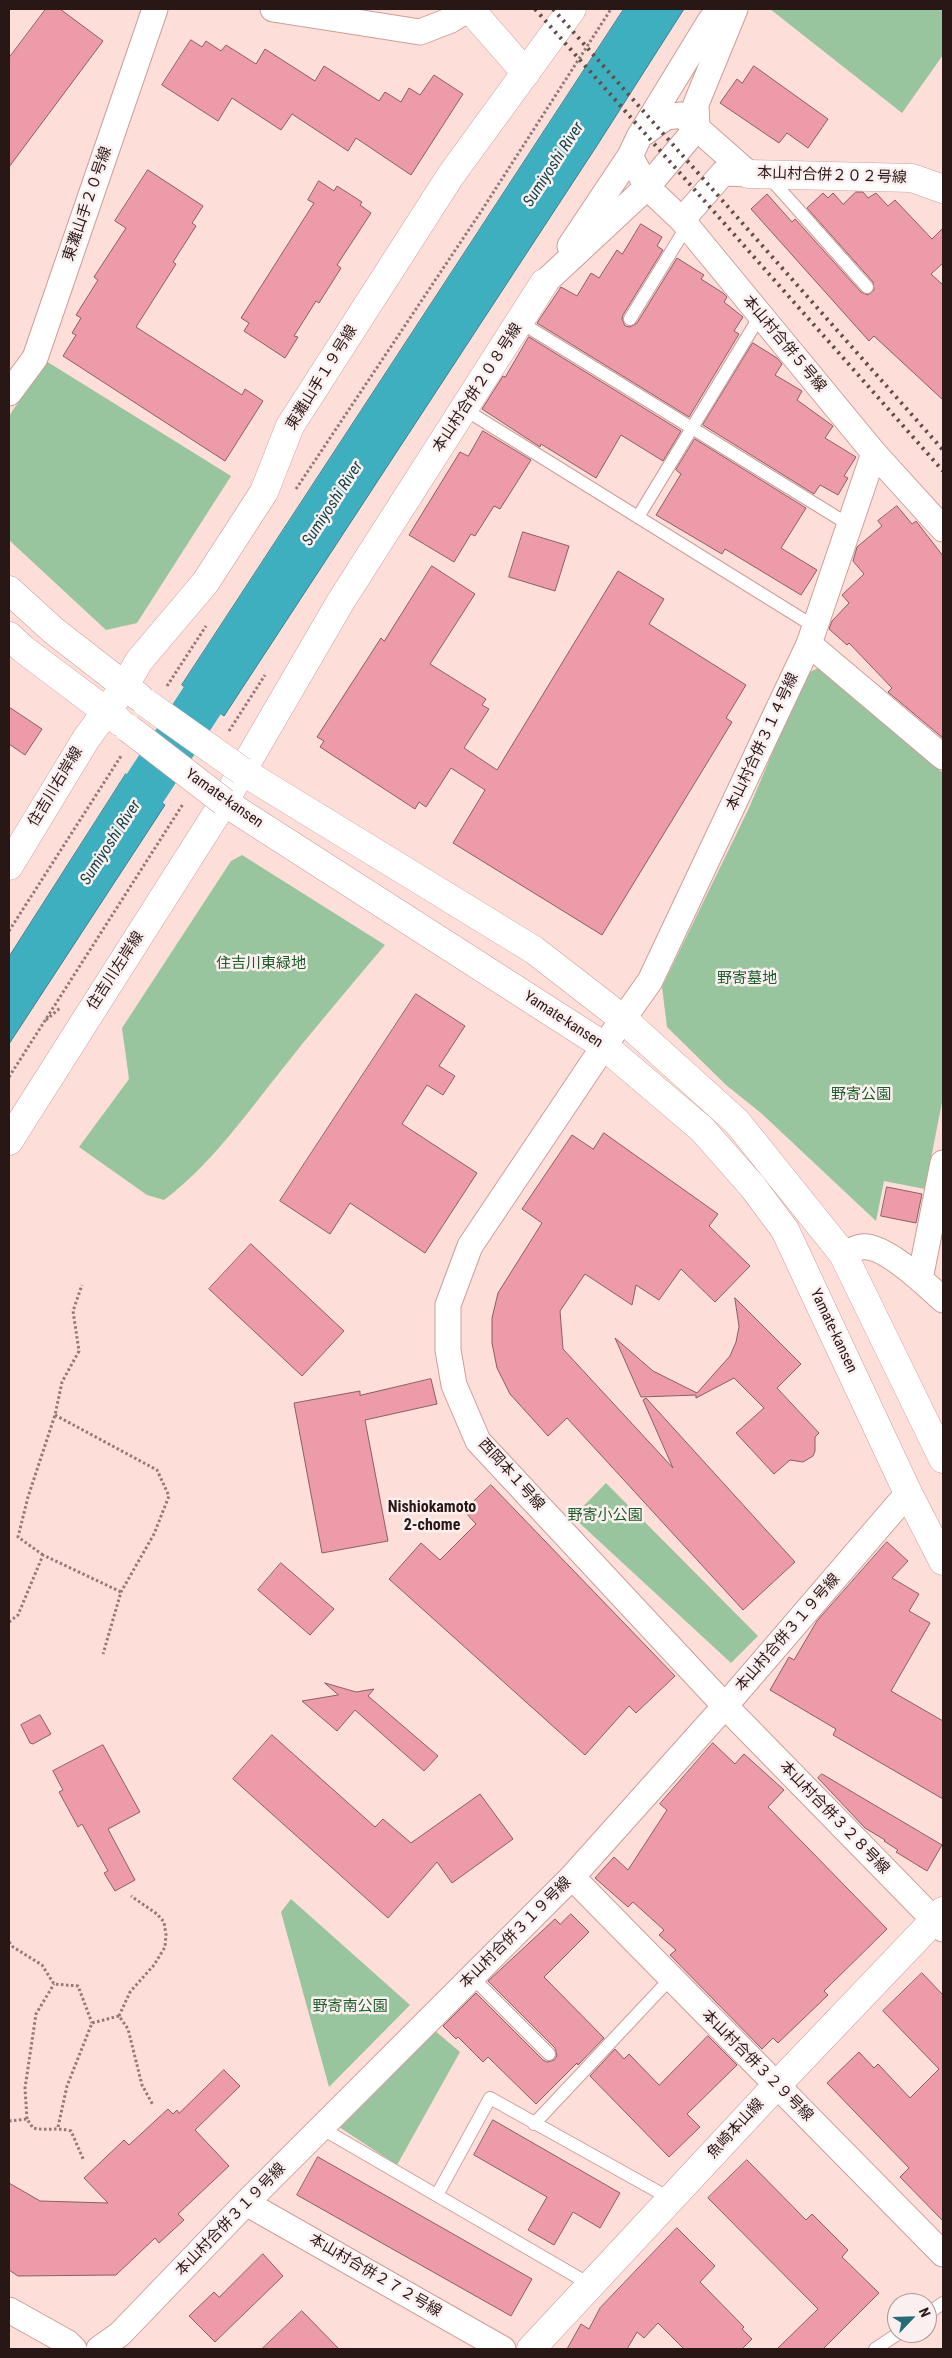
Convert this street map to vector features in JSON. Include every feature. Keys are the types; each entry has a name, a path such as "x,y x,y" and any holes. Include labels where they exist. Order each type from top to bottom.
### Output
{"street":[{"name":"東灘山手２０号線","path":"9,393 35,358 155,9"},
{"path":"272,9 420,32 451,20 469,9 526,73"},
{"name":"東灘山手１９号線","path":"106,710 124,686 139,661 205,584 264,492 290,426 451,175 572,9"},
{"name":"本山村合併２０８号線","path":"224,802 341,601 544,283 634,147 710,20 720,9"},
{"path":"544,283 647,187 696,128 696,104 735,9"},
{"path":"634,147 666,117 682,115 696,128 757,174"},
{"name":"本山村合併５号線","path":"634,147 647,187 685,223 874,453 943,529"},
{"path":"685,223 723,173 757,174"},
{"name":"本山村合併２０２号線","path":"757,174 912,178 943,189"},
{"name":"本山村合併３１４号線","path":"623,1019 650,981 812,635 851,526 874,453"},
{"path":"9,590 88,658 124,686 155,698 242,771 534,950 623,1019 737,1122 843,1254 942,1452"},
{"path":"812,635 943,757"},
{"name":"Yamate-kansen","path":"9,636 23,649 106,710 126,739 604,1046 702,1129 754,1187 785,1230 908,1493 943,1560"},
{"name":"住吉川右岸線","path":"9,866 82,744 106,710"},
{"name":"住吉川左岸線","path":"9,1141 224,802"},
{"name":"西岡本１号線","path":"623,1019 470,1246 448,1305 448,1350 454,1385 478,1441 725,1706"},
{"path":"920,1279 943,1163"},
{"path":"843,1254 862,1246 884,1252 920,1279 943,1300"},
{"name":"本山村合併３１９号線","path":"99,2349 120,2334 321,2128 572,1877 725,1706 908,1493"},
{"name":"本山村合併３２８号線","path":"725,1706 940,1920"},
{"name":"本山村合併３２９号線","path":"572,1877 943,2254"},
{"name":"魚崎本山線","path":"531,2349 776,2086 940,1920"},
{"name":"本山村合併２７２号線","path":"246,2204 503,2349"},
{"path":"9,2310 68,2343 74,2349"}],"lane":[{"path":"757,174 867,287"},
{"path":"630,318 685,223"},
{"path":"638,517 760,316"},
{"path":"520,322 851,526"},
{"path":"464,409 638,517 812,635"},
{"path":"472,1977 549,2054"},
{"path":"534,2124 671,1978"},
{"path":"437,2195 490,2098 671,2199"},
{"path":"321,2128 591,2285"},
{"path":"875,2349 887,2341"}],"path":[{"path":"294,492 482,210 611,9"},
{"path":"155,698 206,626"},
{"path":"9,931 126,739"},
{"path":"82,1285 73,1310 79,1351 62,1382 56,1415 28,1497 18,1537 43,1555 121,1592"},
{"path":"56,1415 157,1470 169,1496 154,1534 121,1592 103,1654"},
{"path":"9,1622 18,1615 43,1555"},
{"path":"119,2016 130,1992 154,1965 165,1947 164,1922 158,1914 131,1896"},
{"path":"9,1942 13,1947 42,1965 54,1984"},
{"path":"54,1984 78,1986 92,2023 67,2086 58,2127"},
{"path":"54,1984 36,2014 25,2088 27,2119 33,2128 44,2130 58,2127 71,2131 84,2161"},
{"path":"92,2023 119,2016"},
{"path":"119,2016 128,2029 142,2085 153,2106"},
{"path":"9,2121 27,2119"}],"green space":[{"path":"770,9 943,9 943,55 902,113"},
{"path":"46,361 231,476 137,623 106,630 9,540 9,416"},
{"name":"野寄公園","path":"820,667 943,773 943,1097 925,1189 884,1181 876,1221 761,1113 726,1085 667,1027 662,987 749,808 806,674"},
{"name":"住吉川東緑地","path":"242,855 385,945 224,1142 195,1173 164,1200 147,1195 79,1147 129,1079 122,1028 231,861"},
{"name":"野寄小公園","path":"606,1483 758,1636 731,1663 573,1517"},
{"name":"野寄南公園","path":"291,1899 410,2005 329,2087 281,1912"},
{"path":"434,2030 460,2052 397,2165 336,2125"}],"water":[{"path":"624,9 684,9 598,144 224,716 182,685"},
{"path":"126,774 165,805 9,1044 9,957"}],"building":[{"path":"46,9 60,9 103,41 9,167 9,58"},
{"path":"191,40 202,47 206,41 221,51 226,45 256,64 265,49 315,81 324,66 379,101 385,92 401,102 409,88 420,95 434,75 463,94 411,175 356,138 348,151 292,114 281,130 232,98 218,121 162,85"},
{"path":"754,66 828,119 808,148 787,133 779,143 720,103 737,79 742,83"},
{"path":"148,170 203,206 192,223 196,226 173,262 176,264 136,327 242,395 245,389 263,401 225,461 63,356 76,335 72,333 81,318 76,315 98,280 94,277 126,228 115,221"},
{"path":"319,181 334,191 337,186 362,202 360,205 371,213 337,265 341,268 319,303 316,301 294,336 298,337 285,358 244,331 249,323 241,318 314,203 308,200"},
{"path":"856,192 863,192 868,198 876,193 888,206 895,200 932,239 943,228 943,263 931,274 943,285 943,400 874,336 869,341 751,209 767,194 792,222 795,219 861,292 868,295 874,290 873,282 807,208 823,193 828,198 833,193 843,204"},
{"path":"641,224 662,237 657,246 663,250 623,315 622,319 625,326 630,327 637,323 677,258 704,275 701,279 723,293 727,297 724,302 743,317 734,331 739,334 689,417 537,323 561,287 577,296 591,273 599,278 617,250 622,254"},
{"path":"529,337 681,431 663,461 621,435 596,478 541,444 540,447 482,409 503,376 505,377"},
{"path":"753,343 777,358 782,364 775,375 802,391 797,400 833,426 825,438 856,457 844,476 848,478 838,495 820,485 814,494 703,425"},
{"path":"483,431 531,460 500,509 494,506 475,536 471,534 454,562 409,535 460,452 468,456"},
{"path":"695,439 806,508 781,548 817,570 801,595 725,549 722,554 656,515 681,474 676,470"},
{"path":"897,506 912,524 916,521 943,556 943,738 888,692 892,688 849,643 847,645 829,629 832,621 849,603 842,595 864,574 853,561 857,547 882,526 878,521"},
{"path":"523,532 569,546 555,591 509,577"},
{"path":"432,566 475,594 430,664 486,699 482,705 489,709 464,748 497,770 618,571 664,599 649,624 746,685 726,718 732,722 602,935 453,843 485,790 451,768 426,807 419,802 415,809 320,747 324,741 317,737 381,638 384,641"},
{"path":"9,707 42,729 25,755 9,744"},
{"path":"416,994 465,1026 439,1066 455,1076 443,1095 427,1085 402,1124 477,1173 425,1253 350,1203 330,1234 280,1201"},
{"path":"604,1133 718,1214 709,1226 750,1266 715,1302 681,1269 659,1300 636,1285 632,1305 585,1274 560,1311 563,1349 673,1468 643,1400 646,1398 795,1562 743,1610 567,1418 548,1436 510,1394 497,1368 492,1343 492,1318 498,1293 542,1223 522,1209 572,1135 593,1149"},
{"path":"887,1187 922,1194 916,1223 881,1216"},
{"path":"251,1244 344,1331 302,1376 209,1289"},
{"path":"735,1298 801,1364 777,1388 819,1433 815,1437 813,1456 803,1462 790,1460 774,1474 736,1433 764,1408 734,1378 696,1398 696,1395 641,1397 615,1338 653,1371 697,1393 730,1356 736,1342 739,1327"},
{"path":"431,1379 437,1404 365,1420 388,1541 322,1553 294,1403 360,1391 360,1395"},
{"path":"491,1485 675,1676 636,1713 629,1706 585,1755 389,1579 421,1543 440,1560 476,1524 464,1511"},
{"path":"887,1542 908,1561 892,1578 919,1594 909,1611 930,1623 891,1691 943,1721 943,1799 833,1735 836,1729 770,1690 789,1657 794,1660 817,1621"},
{"path":"281,1563 334,1609 310,1635 258,1590"},
{"path":"325,1683 356,1692 374,1689 368,1696 438,1756 424,1771 355,1710 337,1731 302,1701 338,1695"},
{"path":"40,1715 51,1734 33,1744 30,1743 21,1725"},
{"path":"272,1735 375,1827 383,1819 411,1843 480,1794 513,1839 452,1883 437,1862 388,1918 233,1779"},
{"path":"713,1743 735,1764 744,1754 784,1790 768,1807 887,1929 824,1991 828,1995 778,2043 773,2038 762,2049 670,1955 676,1950 659,1935 664,1930 633,1902 628,1907 595,1878 614,1857 628,1870 667,1810 660,1804"},
{"path":"103,1745 140,1812 108,1829 135,1880 115,1891 104,1873 108,1871 82,1824 78,1827 59,1792 63,1790 53,1771"},
{"path":"822,1774 942,1845 927,1871 896,1852 898,1850 865,1828 818,1778"},
{"path":"571,1914 589,1932 544,1977 604,2038 536,2104 488,2057 483,2062 458,2037 456,2039 443,2026 476,1993 543,2060 547,2062 554,2060 557,2056 555,2048 488,1981 555,1919 560,1924"},
{"path":"922,1973 943,1995 943,2221 900,2177 909,2168 827,2083 859,2052 874,2068 878,2064 910,2098 939,2069 883,2011"},
{"path":"708,2036 737,2065 687,2114 700,2127 669,2157 590,2076 615,2049 624,2059 629,2054 659,2085"},
{"path":"224,2070 240,2086 195,2130 229,2166 178,2214 184,2220 159,2243 155,2238 116,2275 18,2276 9,2270 9,2183 40,2201 108,2203 84,2178 124,2140 129,2145 168,2109 173,2114 177,2110 179,2113"},
{"path":"493,2120 620,2193 600,2228 573,2212 554,2245 528,2230 547,2197 474,2155"},
{"path":"318,2157 532,2279 511,2316 297,2195"},
{"path":"747,2160 806,2220 812,2214 848,2250 842,2257 879,2293 823,2349 777,2349 818,2309 708,2198"},
{"path":"677,2228 715,2266 700,2282 744,2327 742,2329 752,2339 742,2349 684,2349 658,2323 644,2338 637,2332 627,2349 567,2349 581,2324 589,2329 600,2308"},
{"path":"263,2254 283,2276 215,2342 189,2316 214,2292 219,2297"},
{"path":"302,2311 339,2349 262,2349"}],"waterway":[{"name":"Sumiyoshi River","path":"109,843 238,646"}],"railway":[{"path":"535,9 943,471"},
{"path":"553,9 943,450"}],"district":[{"name":"Nishiokamoto 2-chome","path":"432,1517"}],"park label":[{"name":"野寄墓地","path":"747,979"}]}
